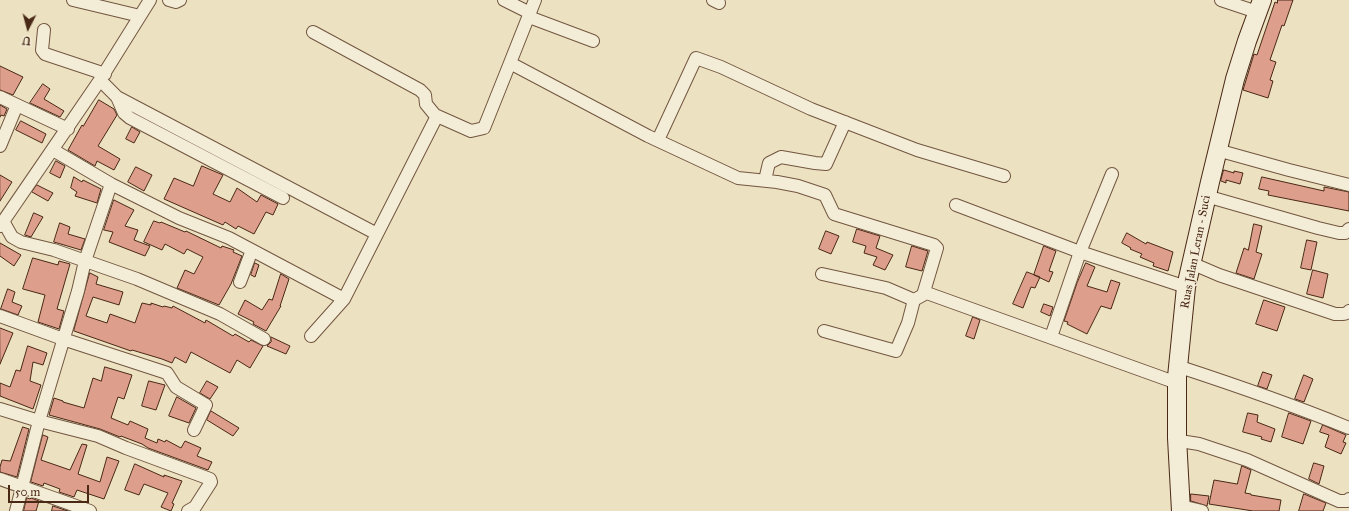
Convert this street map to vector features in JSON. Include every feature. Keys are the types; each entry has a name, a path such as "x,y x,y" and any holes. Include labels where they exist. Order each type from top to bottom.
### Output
{"main road":[{"name":"Ruas Jalan Leran - Suci","path":"1181,508 1177,438 1177,375 1186,287 1217,150 1241,59 1260,6"}],"street":[{"path":"73,0 140,16"},
{"path":"150,0 103,77 2,224 12,237 21,242 54,250 137,279 220,314 264,339"},
{"path":"169,0 176,2 180,0"},
{"path":"504,0 530,15 593,42"},
{"path":"313,32 420,90 425,95 426,104 437,116 471,131 484,128 536,0"},
{"path":"1221,0 1260,6"},
{"path":"44,30 42,50 45,54 103,77 130,118 173,134 377,234"},
{"path":"658,140 696,58 721,67 811,110 917,150 1004,176"},
{"path":"510,63 658,140 738,178 765,180 798,186 825,195 834,214 937,248 896,351 824,331"},
{"path":"0,97 68,129"},
{"path":"0,146 17,105"},
{"path":"121,105 283,198"},
{"path":"312,336 344,299 437,116"},
{"path":"765,180 769,163 781,157 826,164 845,122"},
{"path":"53,150 111,184 179,218 229,238 344,299"},
{"path":"1217,150 1289,170 1349,184"},
{"path":"1051,337 1080,252 1112,174"},
{"path":"16,511 39,421 86,261 111,184"},
{"path":"1206,196 1339,233 1345,233 1349,229"},
{"path":"956,205 1080,252 1186,287"},
{"path":"240,282 252,250"},
{"path":"1192,263 1219,275 1336,314 1347,313 1349,311"},
{"path":"822,274 919,296 1177,375 1216,379 1302,409 1349,428"},
{"path":"0,316 63,339 167,373 176,387 206,405 194,430"},
{"path":"0,408 39,421 98,436 210,479 210,482 195,507 188,511"},
{"path":"1177,438 1180,441 1199,444 1247,460 1339,501 1347,501 1349,499"},
{"path":"0,479 90,511"},
{"path":"1181,508 1202,511"}],"building":[{"path":"1278,0 1293,0 1284,26 1282,25 1270,60 1276,62 1270,80 1273,81 1268,98 1243,90 1254,54 1257,55 1275,2 1277,3"},
{"path":"0,66 23,77 13,95 0,90"},
{"path":"43,84 50,89 44,99 64,111 60,117 30,103"},
{"path":"99,100 114,109 117,115 98,146 120,159 114,170 97,161 95,166 68,150 82,125 83,126"},
{"path":"0,105 7,109 4,116 1,115 0,117"},
{"path":"21,121 46,134 42,143 16,130"},
{"path":"132,127 140,132 134,143 126,139"},
{"path":"56,161 65,166 60,178 50,173"},
{"path":"202,166 223,175 213,194 230,202 237,188 257,202 261,195 278,204 273,215 266,212 254,234 238,226 236,229 225,222 223,225 164,199 174,178 193,186"},
{"path":"136,167 152,175 144,191 128,182"},
{"path":"1224,170 1234,173 1234,171 1243,173 1240,184 1226,180 1226,183 1221,181"},
{"path":"0,175 12,182 0,201"},
{"path":"74,177 82,182 83,180 101,189 97,203 75,196 77,192 71,188"},
{"path":"1262,177 1324,191 1324,187 1349,192 1349,211 1268,195 1269,191 1259,189"},
{"path":"37,185 53,193 48,201 32,192"},
{"path":"114,200 134,210 125,226 138,230 134,240 150,246 145,256 109,242 113,232 104,230"},
{"path":"34,213 43,217 31,237 25,235"},
{"path":"154,221 161,222 185,232 186,231 221,248 222,246 234,250 233,252 242,256 231,284 219,305 177,288 185,270 194,274 203,257 187,249 184,254 165,244 162,250 144,242"},
{"path":"60,223 70,227 68,234 85,239 81,250 54,242"},
{"path":"1254,224 1262,226 1256,252 1262,254 1254,279 1236,273 1244,248 1248,250"},
{"path":"857,229 880,236 876,248 893,255 885,270 873,265 877,257 864,253 866,246 853,242"},
{"path":"826,231 839,236 831,254 819,249"},
{"path":"1127,233 1146,244 1147,242 1173,252 1168,271 1153,266 1154,263 1140,257 1142,254 1130,249 1131,248 1122,243"},
{"path":"1307,240 1317,242 1311,270 1301,268"},
{"path":"0,243 21,255 14,266 0,256"},
{"path":"912,246 928,251 922,271 906,267"},
{"path":"1044,246 1056,251 1049,271 1053,272 1049,282 1034,275"},
{"path":"33,258 58,265 59,261 70,264 57,309 64,311 59,329 38,322 45,295 23,289"},
{"path":"255,263 259,265 255,277 251,275"},
{"path":"1086,263 1095,267 1087,286 1107,292 1111,280 1120,283 1111,309 1101,306 1087,334 1064,321 1077,283"},
{"path":"1313,270 1328,274 1323,298 1307,294"},
{"path":"1027,272 1040,277 1035,288 1031,287 1023,308 1013,304"},
{"path":"90,273 98,277 96,284 123,292 119,305 93,297 86,316 107,323 110,314 135,323 142,303 151,305 151,303 172,308 173,306 205,323 206,320 233,336 235,334 249,342 251,340 263,346 250,368 237,360 230,373 191,352 186,363 175,357 172,363 132,350 131,351 74,331"},
{"path":"281,274 289,279 281,306 266,331 253,324 254,322 238,314 245,300 262,310 269,299 272,300"},
{"path":"8,289 15,292 12,302 22,306 18,315 1,309"},
{"path":"1264,300 1285,307 1277,331 1256,324"},
{"path":"1044,304 1053,307 1050,316 1041,312"},
{"path":"973,317 980,320 974,339 966,336"},
{"path":"0,328 13,333 0,364"},
{"path":"271,337 290,346 286,354 267,346 271,342"},
{"path":"28,346 47,353 43,365 33,362 30,381 41,385 33,409 0,396 0,383 10,387 16,370 20,371"},
{"path":"105,367 132,375 124,399 118,397 111,418 128,425 130,421 148,429 145,438 157,443 158,439 165,442 166,440 181,448 185,441 201,448 197,456 212,462 208,470 148,448 142,444 121,436 120,437 100,429 49,415 54,398 84,408 93,378 101,381"},
{"path":"1263,372 1272,375 1267,389 1258,386"},
{"path":"1304,375 1313,379 1304,402 1295,399"},
{"path":"149,381 165,385 156,410 142,406"},
{"path":"207,381 218,387 210,399 200,393"},
{"path":"177,397 196,408 189,423 169,416"},
{"path":"211,411 239,428 233,436 207,420"},
{"path":"1248,413 1258,415 1257,422 1275,429 1271,442 1261,439 1262,437 1243,432"},
{"path":"1289,413 1311,421 1303,444 1282,437"},
{"path":"1323,425 1346,435 1343,442 1346,443 1341,454 1325,447 1329,435 1320,432"},
{"path":"23,427 29,429 17,477 0,472 2,460 10,461"},
{"path":"43,435 48,437 41,460 70,470 82,444 87,445 78,474 100,482 107,457 119,461 104,499 77,490 74,497 59,492 60,489 44,483 43,486 31,482"},
{"path":"1314,463 1324,466 1319,484 1309,479"},
{"path":"135,464 164,477 164,475 182,481 172,503 174,504 171,511 161,507 168,493 144,484 139,495 125,490"},
{"path":"1242,466 1251,470 1245,493 1281,500 1279,511 1253,511 1209,504 1214,480 1237,484"},
{"path":"1191,494 1209,496 1207,506 1191,501"},
{"path":"1304,494 1326,503 1323,511 1299,511"},
{"path":"27,498 39,501 36,511 24,511"},
{"path":"53,506 68,511 52,511"}]}
